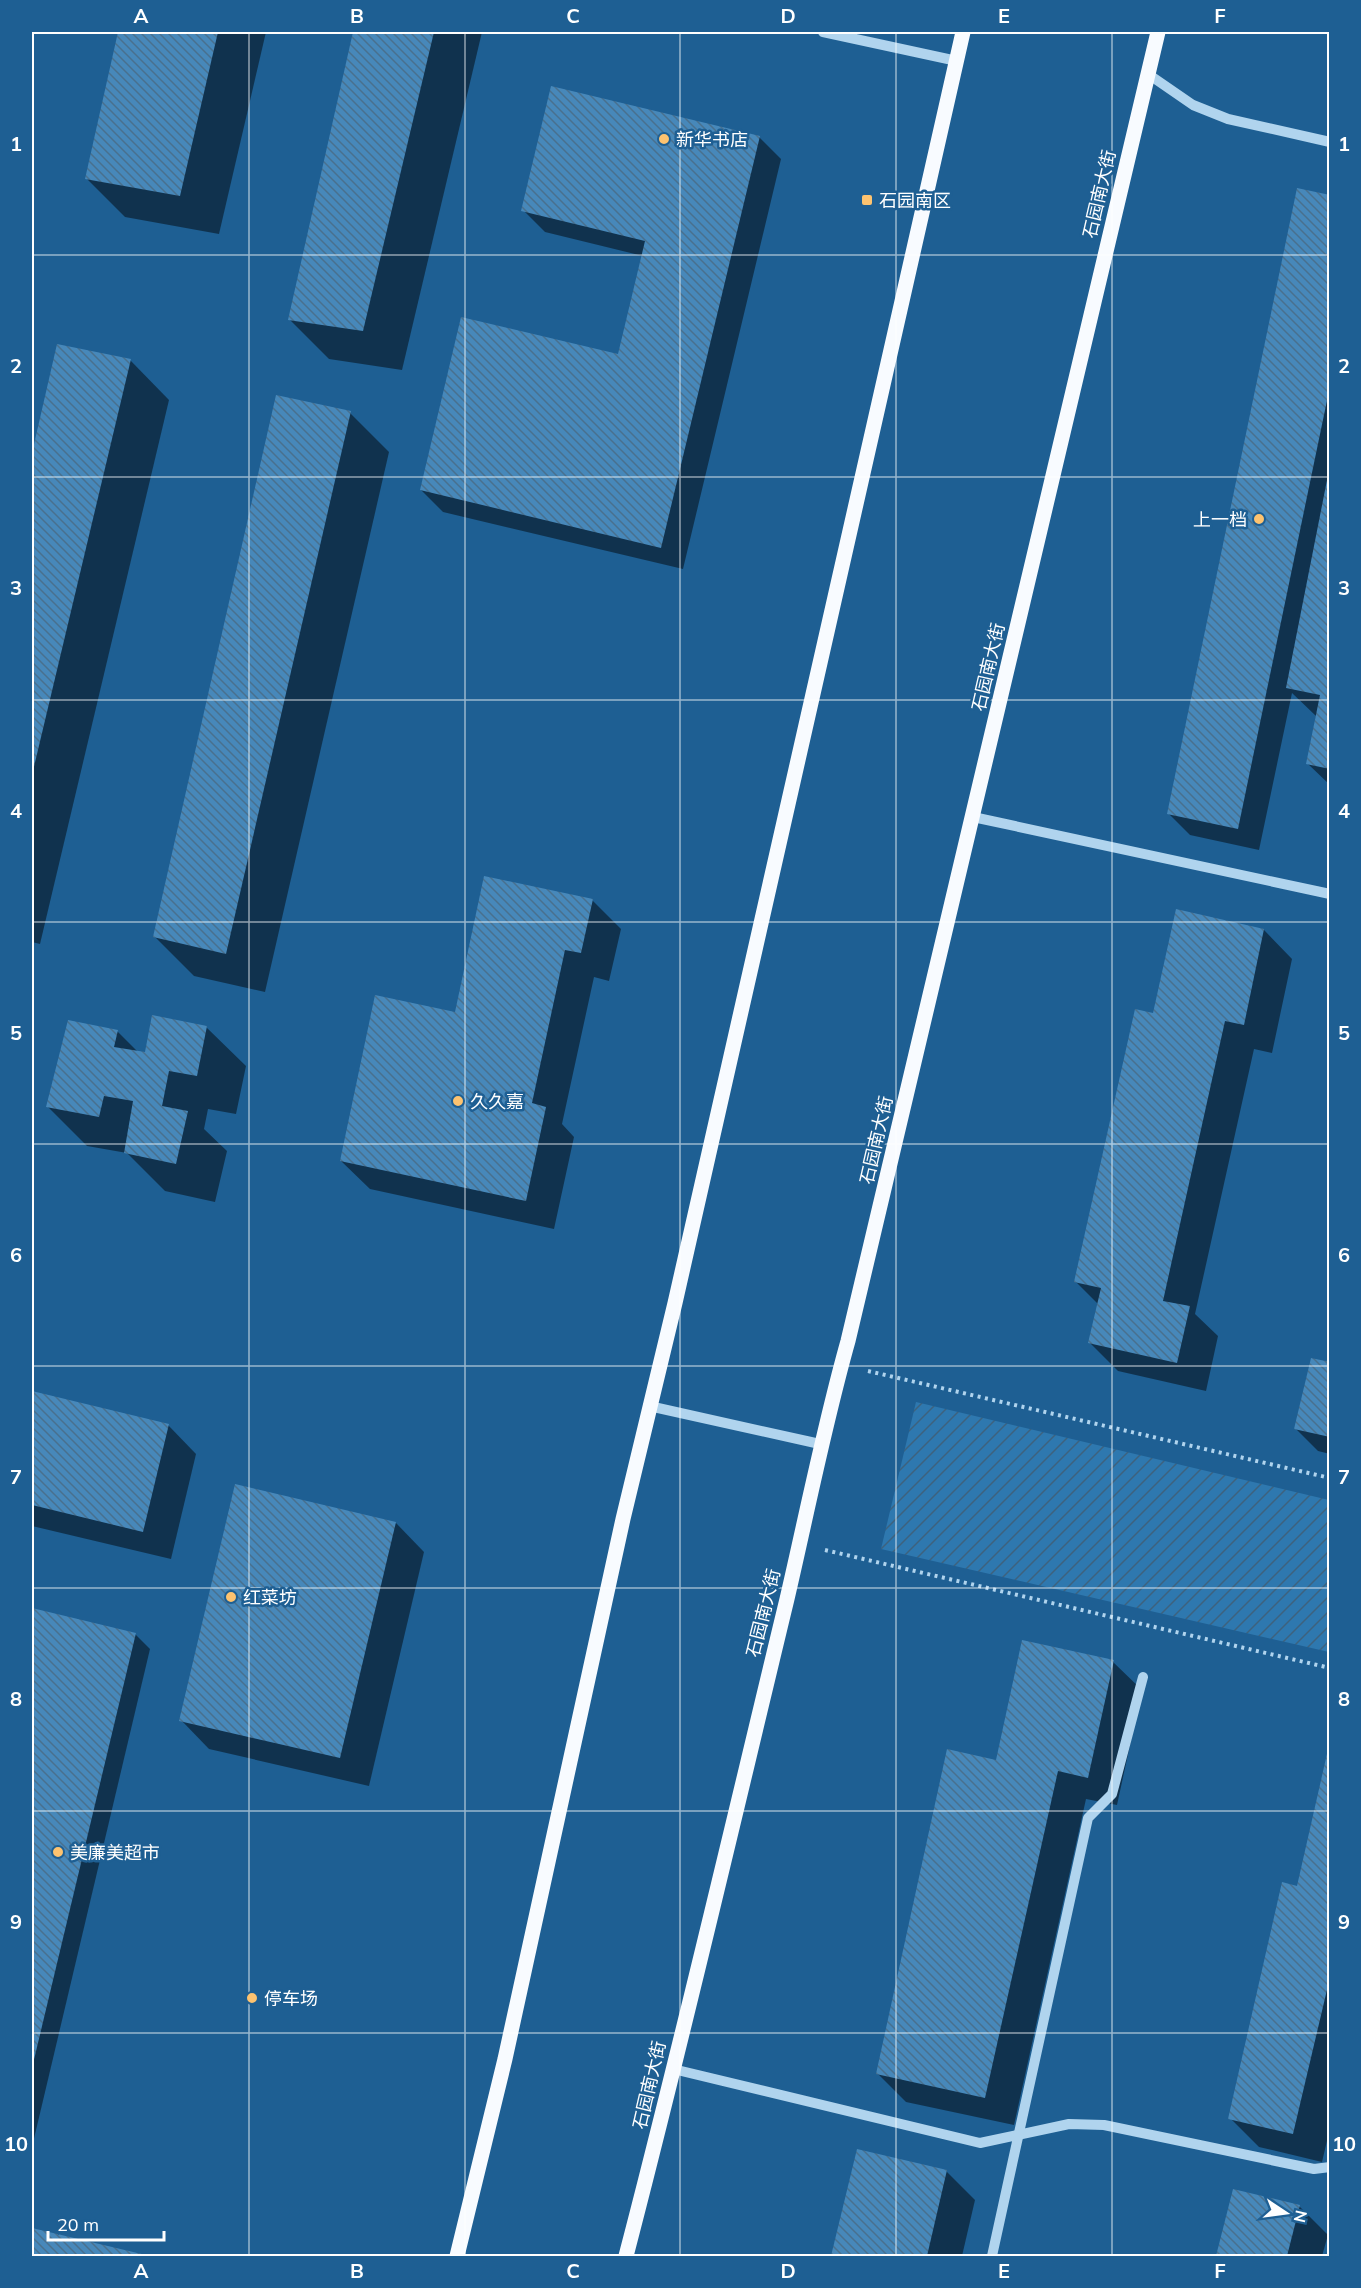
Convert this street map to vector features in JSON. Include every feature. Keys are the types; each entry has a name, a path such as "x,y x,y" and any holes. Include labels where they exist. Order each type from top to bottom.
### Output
{"main road":[{"path":"457,2256 504,2059 649,1406 678,1291 963,32"},
{"name":"石园南大街","path":"626,2256 673,2069 820,1444 842,1365 1158,32"}],"street":[{"path":"823,32 957,61"},
{"path":"1148,74 1193,105 1228,119 1329,142"},
{"path":"973,817 1329,894"},
{"path":"649,1406 820,1444"},
{"path":"992,2256 1088,1818 1112,1794 1143,1677"},
{"path":"673,2069 980,2143 1069,2124 1104,2125 1314,2169 1329,2167"}],"path":[{"path":"842,1365 1329,1478"},
{"path":"798,1544 1329,1668"}],"shaded area":[{"path":"916,1402 1329,1500 1329,1652 881,1549"}],"building":[{"path":"118,32 218,32 180,196 85,179"},
{"path":"353,32 434,32 363,331 288,320"},
{"path":"551,86 760,136 661,548 420,490 461,317 618,354 645,241 521,211"},
{"path":"1297,188 1330,195 1330,386 1238,829 1167,814"},
{"path":"57,344 131,359 32,775 32,453"},
{"path":"276,395 351,411 226,954 153,937"},
{"path":"1328,475 1330,475 1330,769 1306,764 1320,695 1286,688"},
{"path":"484,876 593,899 581,953 565,950 532,1103 546,1107 526,1201 340,1161 375,995 455,1012"},
{"path":"1176,909 1264,929 1244,1025 1225,1021 1163,1301 1190,1306 1177,1363 1088,1343 1101,1288 1074,1282 1135,1009 1153,1013"},
{"path":"152,1015 207,1026 197,1076 169,1071 162,1106 188,1111 176,1164 124,1153 133,1101 104,1096 99,1117 46,1107 68,1020 118,1030 114,1047 145,1052"},
{"path":"1311,1358 1330,1362 1330,1437 1294,1429"},
{"path":"32,1391 169,1424 143,1532 32,1505"},
{"path":"235,1484 396,1522 340,1758 179,1721"},
{"name":"美廉美超市","path":"32,1608 136,1633 32,2068"},
{"path":"1022,1640 1114,1660 1088,1778 1058,1771 985,2098 876,2074 947,1749 996,1760"},
{"path":"1329,1745 1330,1977 1293,2134 1228,2119 1282,1882 1297,1886"},
{"path":"857,2149 947,2170 927,2256 831,2256"},
{"path":"1233,2189 1300,2205 1287,2256 1216,2256"},
{"path":"32,2228 150,2256 32,2256"}],"place":[{"name":"新华书店","path":"664,139"},
{"name":"石园南区","path":"867,200"},
{"name":"上一档","path":"1259,519"},
{"name":"久久嘉","path":"458,1101"},
{"name":"红菜坊","path":"231,1597"},
{"name":"美廉美超市","path":"58,1852"},
{"name":"停车场","path":"252,1998"}]}
